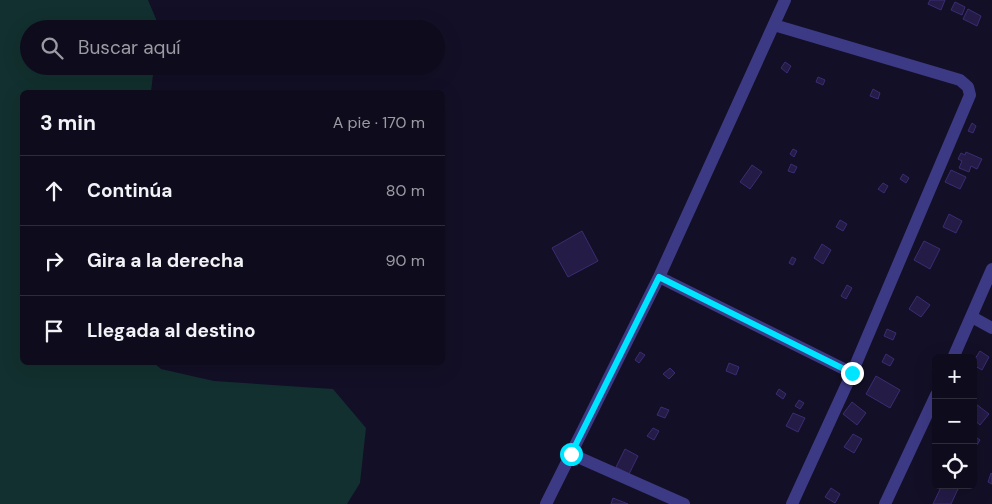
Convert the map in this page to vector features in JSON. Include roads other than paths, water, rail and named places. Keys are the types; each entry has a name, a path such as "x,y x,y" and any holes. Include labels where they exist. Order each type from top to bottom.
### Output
{"street":[{"path":"546,504 659,277 785,0"},
{"path":"774,25 960,80 968,87 970,96 796,502"},
{"path":"955,354 992,269"},
{"path":"659,277 852,373"},
{"path":"972,317 992,328"},
{"path":"885,504 934,399"},
{"path":"571,454 684,504"}]}
